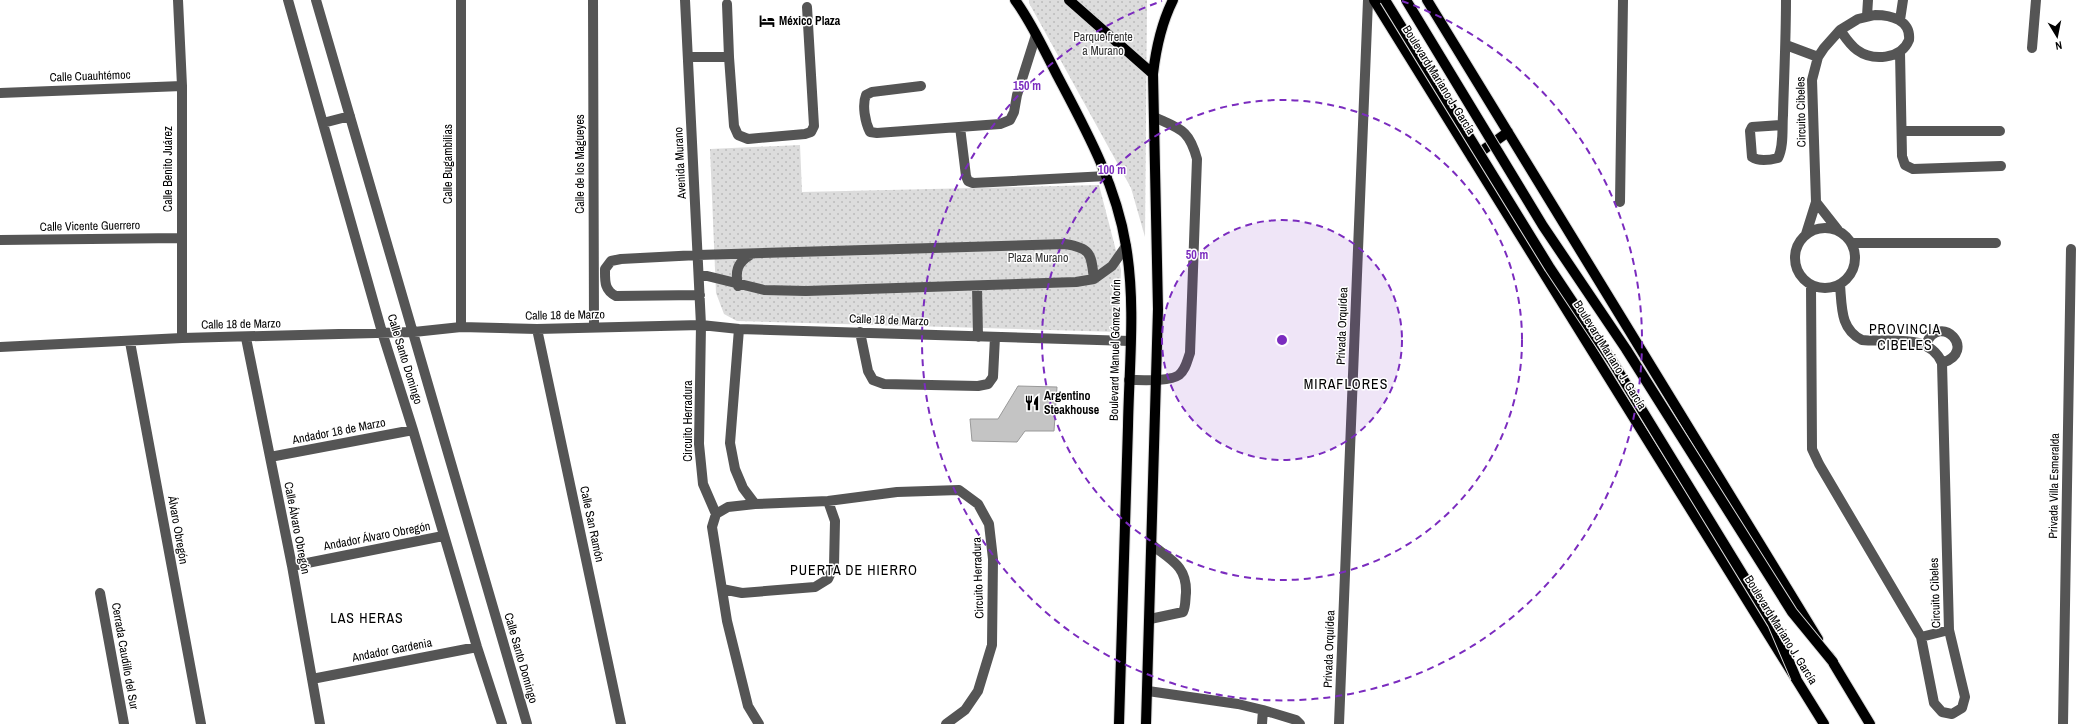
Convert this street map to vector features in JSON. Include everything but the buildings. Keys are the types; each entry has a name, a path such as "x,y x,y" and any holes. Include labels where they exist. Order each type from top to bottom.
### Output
{"main road":[{"path":"1069,0 1153,74"},
{"path":"1146,724 1158,309 1153,74 1157,44 1166,14 1173,0"},
{"name":"Boulevard Mariano J. García","path":"1374,0 1824,724"},
{"path":"1384,0 1550,268 1612,361 1769,617 1796,678"},
{"path":"1406,0 1543,226 1626,348 1792,612 1833,662"},
{"path":"1427,0 1870,724"},
{"name":"Boulevard Manuel Gómez Morín","path":"1016,1 1036,35 1091,139 1107,176 1126,246 1129,275 1130,342 1119,724"},
{"path":"1471,158 1508,132"}],"street":[{"name":"Calle Benito Juárez","path":"178,0 182,86 182,338"},
{"name":"Calle Santo Domingo","path":"288,0 382,332 413,430 443,536 502,724"},
{"name":"Calle Santo Domingo","path":"316,0 527,724"},
{"name":"Calle Bugambilias","path":"461,0 461,327"},
{"name":"Calle de los Magueyes","path":"593,0 594,328"},
{"name":"Avenida Murano","path":"685,0 702,325"},
{"name":"Privada Orquídea","path":"1339,724 1368,0"},
{"path":"1620,202 1623,0"},
{"path":"1782,125 1786,45 1786,0"},
{"path":"1867,16 1868,0"},
{"path":"1900,20 1903,0"},
{"path":"2032,48 2036,0"},
{"path":"727,4 734,126 738,135 748,139 805,134 811,132 814,126 808,7"},
{"path":"1885,15 1900,20 1907,29 1909,35 1907,44 1900,52 1882,57 1868,55 1850,44 1840,30 1849,23 1867,16 1885,15"},
{"name":"Circuito Cibeles","path":"1806,234 1816,202 1812,80 1818,57 1840,30"},
{"path":"920,86 872,92 866,95 864,100 866,126 870,132 877,133 1000,124 1010,120 1036,35"},
{"path":"1786,45 1818,57"},
{"path":"1900,52 1902,156 1905,165 1913,170 2001,166"},
{"path":"688,57 729,57"},
{"name":"Calle Cuauhtémoc","path":"0,93 182,86"},
{"path":"323,123 350,116"},
{"path":"1129,380 1156,380 1178,376 1186,367 1190,353 1197,159 1194,145 1186,132 1154,117"},
{"path":"960,127 966,176 968,181 973,183 1107,176"},
{"path":"1902,131 2000,132"},
{"path":"1816,202 1838,230 1846,235 1852,243 1856,262 1848,279 1840,285 1830,288 1811,285 1803,279 1798,271 1795,261 1795,251 1799,242 1806,234 1821,228 1838,230"},
{"name":"Calle Vicente Guerrero","path":"0,240 181,238"},
{"path":"1852,243 1996,243"},
{"path":"700,295 616,296 608,293 605,269 611,261 621,259 698,255 750,255 1065,244 1081,246 1092,257 1094,279"},
{"path":"699,274 738,286 764,290 806,291 1076,282 1094,279 1112,266 1126,246"},
{"name":"Privada Villa Esmeralda","path":"2063,724 2071,249"},
{"path":"738,286 737,267 742,260 750,255"},
{"name":"Circuito Cibeles","path":"1811,285 1812,449 1818,464 1921,637 1934,703 1942,712 1952,714 1962,708 1965,696 1949,630 1942,363"},
{"path":"1840,285 1844,323 1854,337 1862,340 1914,342 1926,344 1934,350 1942,363 1950,360 1955,355 1958,347 1956,340 1947,332 1935,332 1929,337 1926,344"},
{"path":"977,286 978,337"},
{"name":"Calle 18 de Marzo","path":"0,347 130,342 182,338 246,338 414,332 461,327 594,328 702,325 740,329 1130,342"},
{"name":"Circuito Herradura","path":"702,325 701,460 703,484 716,514 728,507 755,504 828,501 897,492 959,490 978,504 989,524 993,559 992,645 978,691 964,710 946,724"},
{"name":"Calle San Ramón","path":"537,328 621,724"},
{"path":"740,329 730,443 735,469 743,488 755,504"},
{"path":"860,332 868,371 873,380 884,384 978,386 988,384 993,377 995,337"},
{"name":"Calle Álvaro Obregón","path":"246,338 292,566 320,724"},
{"name":"Álvaro Obregón","path":"130,342 201,724"},
{"name":"Andador 18 de Marzo","path":"270,457 413,430"},
{"path":"722,589 742,593 815,588 828,579 834,566 835,521 828,501"},
{"path":"716,514 712,528 727,621 748,706 759,724"},
{"name":"Andador Álvaro Obregón","path":"292,566 443,536"},
{"path":"1150,619 1183,612 1185,608 1186,582 1179,566 1152,545"},
{"name":"Cerrada Caudillo del Sur","path":"100,593 124,724"},
{"path":"1921,637 1949,630"},
{"name":"Andador Gardenia","path":"312,679 477,647"},
{"path":"1148,691 1238,704 1296,720 1300,724"},
{"path":"1262,724 1263,710"}],"green space":[{"name":"Parque frente a Murano","path":"1029,0 1147,0 1145,237 1131,188 1029,3"},
{"name":"Plaza Murano","path":"800,145 802,192 1099,185 1121,270 1118,332 737,321 724,314 716,293 710,149"}],"place":[{"name":"México Plaza","path":"767,21"},
{"name":"Argentino Steakhouse","path":"1032,403"}],"district":[{"name":"PROVINCIA CIBELES","path":"1905,338"},
{"name":"MIRAFLORES","path":"1346,384"},
{"name":"PUERTA DE HIERRO","path":"854,570"},
{"name":"LAS HERAS","path":"367,618"}]}
